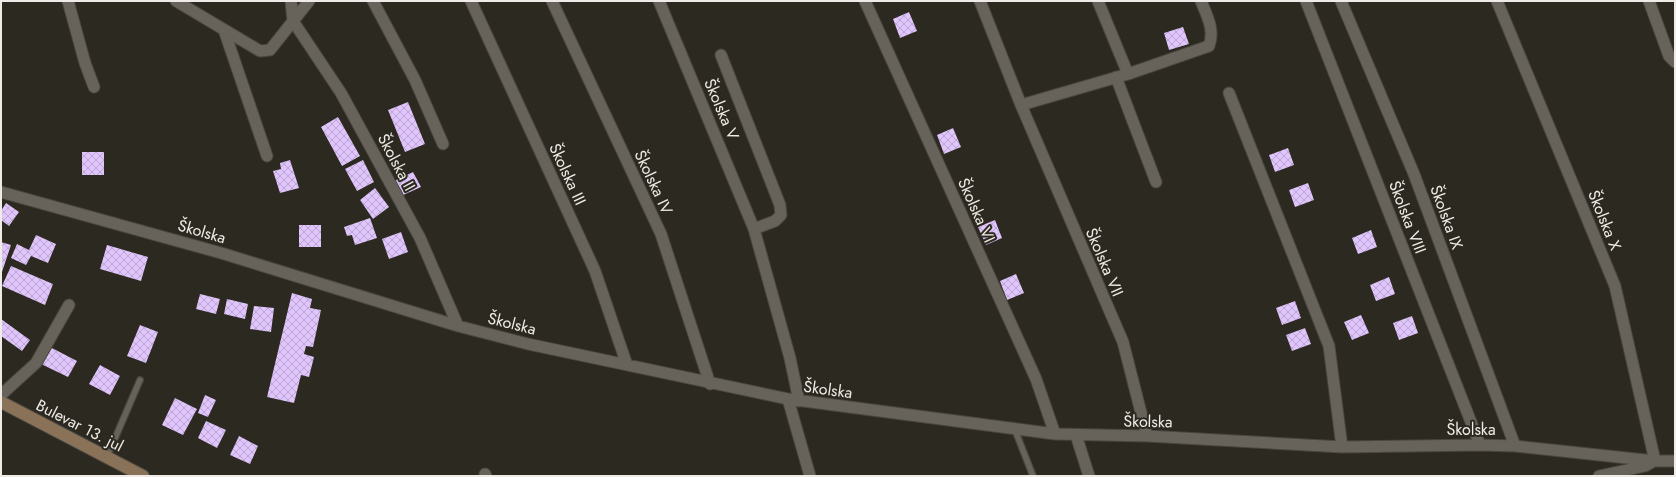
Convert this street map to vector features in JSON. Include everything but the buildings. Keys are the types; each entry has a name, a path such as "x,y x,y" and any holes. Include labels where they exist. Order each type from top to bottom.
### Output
{"street":[{"path":"68,1 85,63 94,87"},
{"path":"176,1 186,4 224,30 260,51 266,52 270,50 309,1"},
{"path":"291,1 293,21"},
{"path":"373,1 415,80 443,144"},
{"name":"Školska III","path":"471,1 595,270 627,365"},
{"name":"Školska IV","path":"552,1 661,234 710,384"},
{"name":"Školska V","path":"660,1 754,229 790,358 793,400 810,476"},
{"name":"Školska VI","path":"865,1 1036,379 1055,434"},
{"name":"Školska VII","path":"980,1 1021,105 1122,342 1147,436"},
{"path":"1098,1 1128,74"},
{"path":"1021,105 1128,74 1209,46 1212,38 1212,28 1201,1"},
{"name":"Školska VIII","path":"1306,1 1480,444"},
{"name":"Školska IX","path":"1340,1 1414,174 1515,446"},
{"name":"Školska X","path":"1498,1 1615,286 1655,460"},
{"path":"1649,1 1669,56 1675,62"},
{"name":"Školska II","path":"293,21 341,93 420,238 458,326"},
{"path":"224,30 268,156"},
{"name":"Školska V","path":"721,55 780,205 781,215 775,221 754,229"},
{"path":"1116,77 1156,182"},
{"path":"1229,93 1329,346 1342,447"},
{"name":"Školska","path":"1,192 221,253 458,326 528,344 710,384 793,400 1055,434 1147,436 1342,447 1480,444 1675,461"},
{"path":"1,395 36,363 69,305"},
{"name":"Bulevar 13. jul","path":"1,402 144,476"},
{"path":"1076,435 1089,476"},
{"path":"1599,476 1612,475 1645,466 1655,460"}],"lane":[{"path":"107,457 140,380"},
{"path":"1015,430 1033,476"}]}
